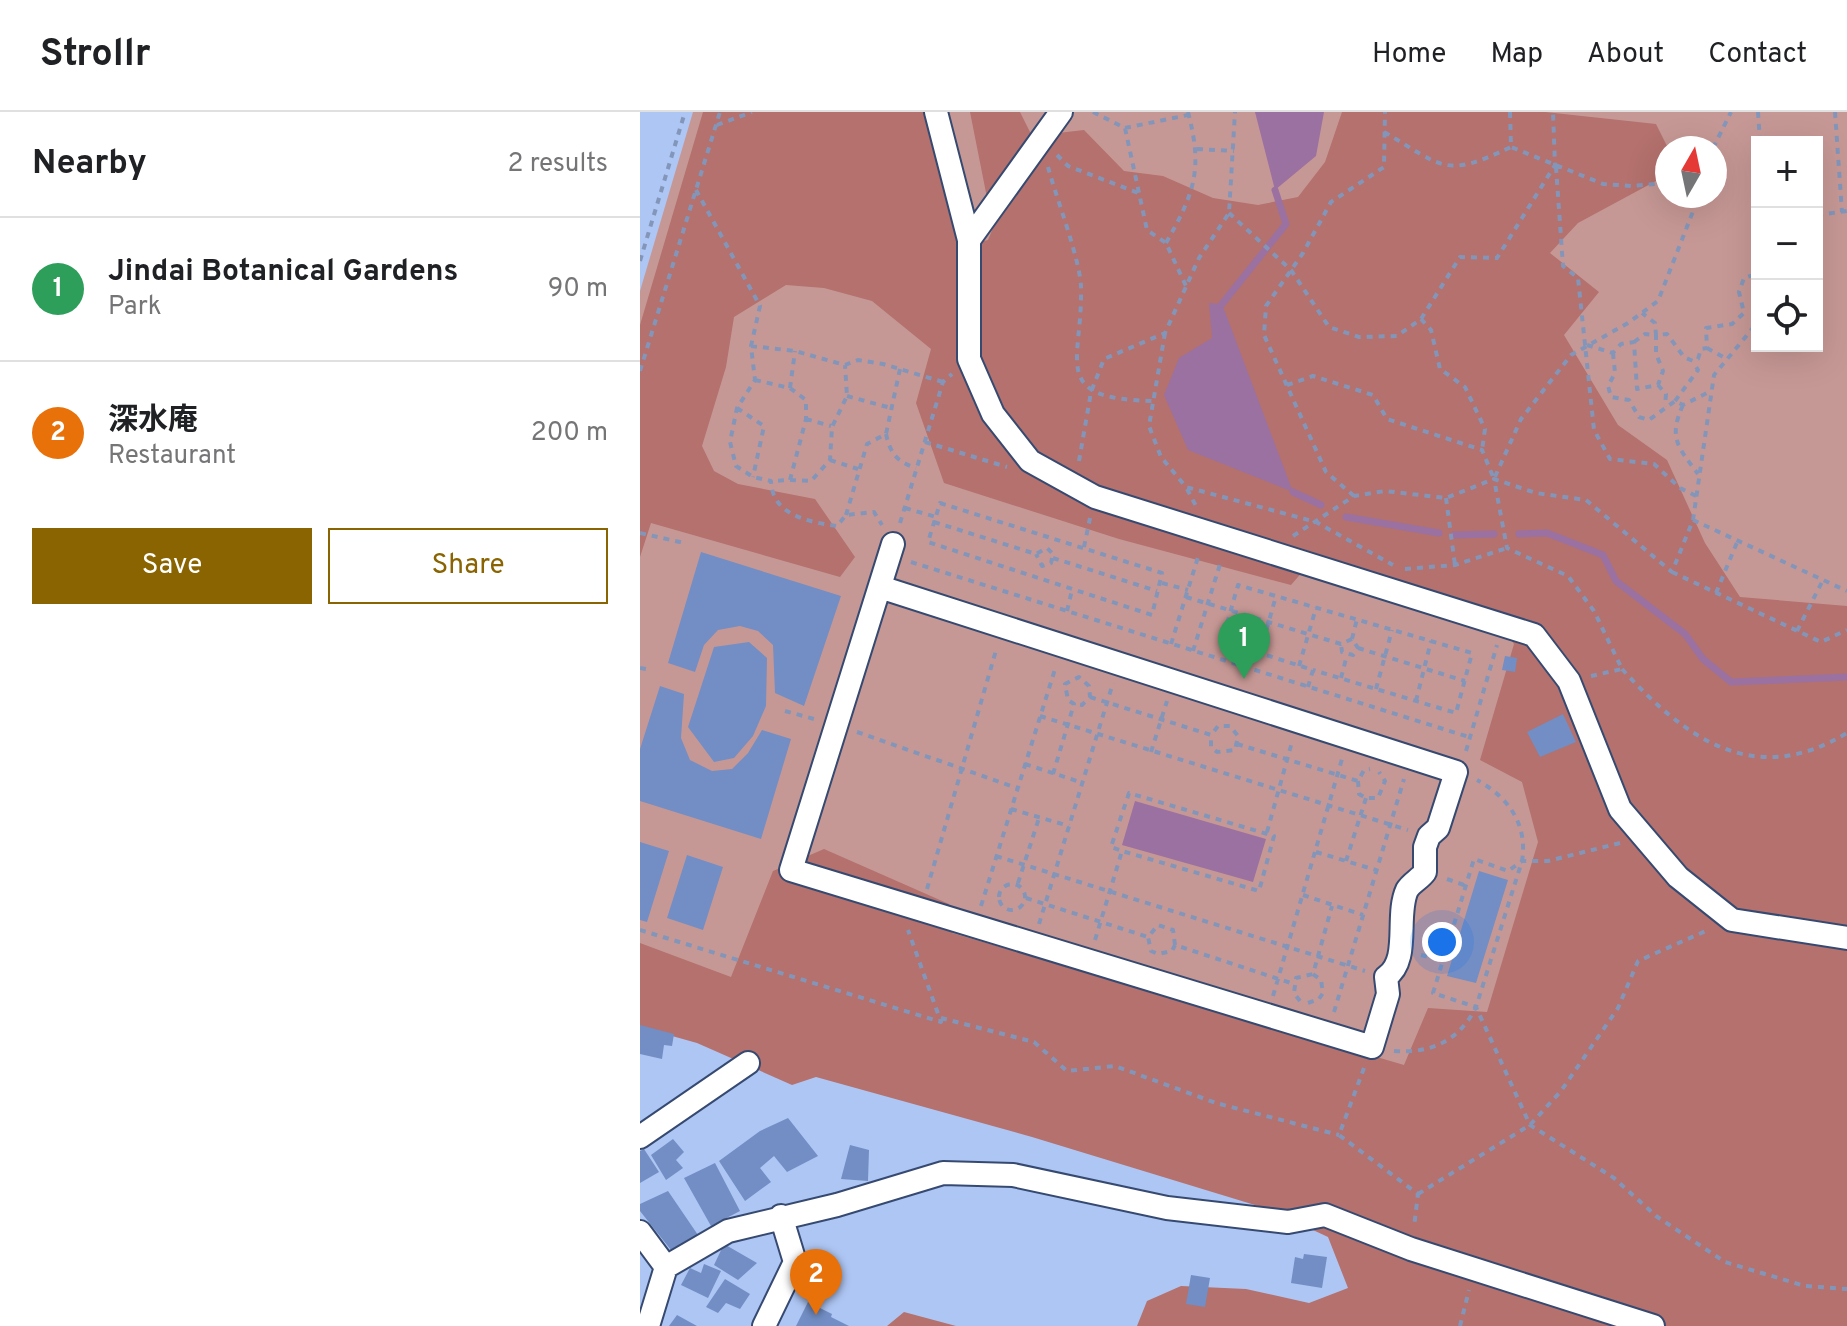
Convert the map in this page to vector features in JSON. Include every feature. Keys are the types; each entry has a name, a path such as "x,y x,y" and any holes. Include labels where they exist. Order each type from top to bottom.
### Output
{"street":[{"path":"936,112 969,240 969,359 993,414 1030,461 1095,497 1534,635 1569,681 1620,809 1678,877 1732,920 1847,938"},
{"path":"969,240 1061,112"},
{"path":"880,587 1456,772 1438,828 1429,836 1425,847 1425,872 1408,887 1398,925 1402,939 1393,973 1386,977 1388,994 1372,1047 791,870 835,725 892,550"},
{"path":"640,1137 748,1063"},
{"path":"648,1326 666,1267 728,1231 837,1205 943,1173 1013,1175 1167,1208 1288,1222 1325,1215 1411,1249 1653,1326"},
{"path":"764,1326 795,1262 781,1216"},
{"path":"640,1232 666,1267"}],"path":[{"path":"640,261 685,112"},
{"path":"640,371 720,112"},
{"path":"716,125 752,112"},
{"path":"1093,112 1125,128 1188,114 1197,149 1189,203 1166,243"},
{"path":"1235,112 1229,213 1199,258 1165,333 1149,426 1161,457 1186,487 1316,522 1401,569 1455,565 1507,548 1568,576 1594,611 1622,669 1662,712 1706,742 1757,758 1819,749 1847,733"},
{"path":"1354,496 1326,472 1264,335 1266,306 1331,202 1384,167 1385,112"},
{"path":"1510,112 1511,147"},
{"path":"1553,112 1563,266 1578,278 1594,430 1610,459 1654,464 1680,488 1696,496"},
{"path":"1719,136 1731,112"},
{"path":"1758,112 1760,136"},
{"path":"1823,214 1844,212 1835,112"},
{"path":"1125,128 1147,230 1166,243 1186,286"},
{"path":"1384,132 1444,167 1474,165 1511,147 1603,184 1655,184"},
{"path":"1040,139 1068,166 1141,194"},
{"path":"1040,139 1081,285 1077,370 1091,392 1112,400 1153,401"},
{"path":"1197,149 1234,151"},
{"path":"1229,213 1291,270 1329,327 1359,337 1397,336 1421,319 1460,257 1497,258 1555,165"},
{"path":"696,190 760,306 751,346 755,380 737,408 730,442 736,466 753,477 771,481 811,481 830,460 832,427 847,396 845,365"},
{"path":"1494,479 1521,419 1571,355 1658,301 1694,208"},
{"path":"1707,348 1706,328 1732,324 1744,313 1739,292 1744,278 1751,276"},
{"path":"1642,313 1655,323 1656,354 1663,371 1658,385"},
{"path":"1421,319 1431,330 1440,369 1465,387 1485,429 1482,450 1494,479 1507,548"},
{"path":"1672,572 1693,520 1714,375 1751,330"},
{"path":"1074,487 1091,392 1104,359 1165,333"},
{"path":"1645,334 1667,334 1698,370 1675,401 1649,420 1639,417 1629,400 1611,397 1608,386 1615,373 1613,353 1621,344 1634,342 1645,334"},
{"path":"1629,400 1637,389 1634,342"},
{"path":"1587,345 1613,353"},
{"path":"751,346 795,351 845,365 858,360 943,382"},
{"path":"1693,361 1698,359 1701,349 1707,348 1725,358"},
{"path":"790,388 795,351"},
{"path":"892,550 943,382 969,359"},
{"path":"900,369 886,434 890,449 902,463 917,468"},
{"path":"1287,385 1313,376 1343,383 1373,395 1387,419 1482,450"},
{"path":"755,380 790,388 806,400 806,419 790,480"},
{"path":"1637,389 1658,385"},
{"path":"1658,385 1666,394 1665,406"},
{"path":"1699,476 1677,446 1674,424 1683,405 1711,391"},
{"path":"847,396 891,408"},
{"path":"1675,401 1683,405"},
{"path":"737,408 764,426 753,477"},
{"path":"806,419 832,427"},
{"path":"771,481 771,495 783,510 810,522 837,526 846,515 867,444 886,434"},
{"path":"925,442 1013,469"},
{"path":"830,460 858,469"},
{"path":"1267,552 1354,496 1385,491 1446,498 1494,479 1536,493 1586,500 1672,572 1821,642 1847,630"},
{"path":"1084,547 1095,497"},
{"path":"1446,498 1455,565"},
{"path":"940,503 1050,538 1162,573 1152,615 928,542 940,503"},
{"path":"905,508 1036,554 1042,566"},
{"path":"846,515 874,512 892,550 1067,611 1472,738"},
{"path":"1693,520 1847,591"},
{"path":"1171,644 1206,532"},
{"path":"640,533 684,543"},
{"path":"1036,554 1047,548 1050,538"},
{"path":"1193,651 1228,539"},
{"path":"1716,593 1738,540"},
{"path":"1047,548 1053,558 1157,591"},
{"path":"1038,577 1042,566 1053,558"},
{"path":"1797,631 1823,580"},
{"path":"1162,583 1188,590"},
{"path":"1238,585 1276,596 1472,653 1456,713 1222,641 1238,585"},
{"path":"1067,611 1072,590"},
{"path":"1260,653 1276,596"},
{"path":"1186,597 1341,644 1352,639"},
{"path":"1299,666 1316,608"},
{"path":"1357,619 1352,639 1358,648 1465,681"},
{"path":"921,910 1004,626"},
{"path":"1339,1135 1372,1047 1404,1052 1448,1041 1466,1026 1476,1007 1525,846 1516,815 1502,796 1480,780 1456,772 1472,738 1503,626"},
{"path":"1376,689 1392,630"},
{"path":"1416,701 1431,641"},
{"path":"1341,644 1342,652 1347,655 1353,655 1358,648"},
{"path":"975,927 1062,645"},
{"path":"1341,678 1347,655"},
{"path":"1033,945 1120,663"},
{"path":"1569,681 1622,669"},
{"path":"1308,687 1313,670"},
{"path":"1071,679 1086,680 1090,697 1082,705 1074,704 1065,692 1065,684 1071,679"},
{"path":"1151,752 1174,681"},
{"path":"1090,697 1211,735"},
{"path":"1053,774 1074,704"},
{"path":"785,711 835,725 1017,788"},
{"path":"1040,716 1429,836"},
{"path":"1267,832 1298,721"},
{"path":"1218,726 1230,726 1238,736 1235,750 1217,752 1211,747 1211,735 1218,726"},
{"path":"1267,1016 1348,737"},
{"path":"1237,744 1358,781"},
{"path":"1327,1034 1410,757"},
{"path":"1025,764 1083,783"},
{"path":"1370,769 1385,781 1378,798 1366,798 1359,794 1358,781 1364,770 1370,769"},
{"path":"1129,793 1274,836 1259,891 1122,851 1111,847 1129,793"},
{"path":"1346,861 1366,798"},
{"path":"1011,809 1069,826"},
{"path":"1039,818 1018,883 1026,898 1148,937"},
{"path":"1641,836 1580,855 1548,861 1522,861 1508,871 1474,859 1433,993 1476,1007 1530,1125 1614,1178 1656,1216 1725,1262 1805,1286 1847,1289"},
{"path":"1087,961 1122,851"},
{"path":"1316,852 1376,870"},
{"path":"996,856 1386,977"},
{"path":"1018,883 1006,885 999,900 1005,909 1014,910 1023,907 1026,898"},
{"path":"1303,895 1363,915"},
{"path":"897,903 941,1018"},
{"path":"1313,974 1332,906"},
{"path":"1418,1194 1530,1125 1561,1091 1618,1008 1638,961 1732,920"},
{"path":"1158,925 1166,926 1173,930 1175,945 1172,951 1158,954 1151,951 1148,937 1158,925"},
{"path":"640,930 941,1022 941,1018"},
{"path":"1175,945 1294,984"},
{"path":"1313,974 1321,980 1323,993 1319,999 1306,1003 1294,993 1294,984 1301,975 1313,974"},
{"path":"941,1018 1034,1042 1067,1071 1115,1066 1216,1103 1339,1135 1418,1194"},
{"path":"1411,1249 1418,1194"},
{"path":"1460,1326 1474,1269"}],"shaded area":[{"path":"693,112 1847,112 1847,1326 640,1013 640,291"},
{"path":"703,112 925,112 958,248 988,240 993,228 970,112 1020,112 1032,136 1084,130 1124,171 1163,176 1213,198 1258,205 1298,197 1325,162 1342,112 1545,112 1656,124 1662,136 1655,136 1655,181 1578,223 1550,253 1599,292 1564,335 1618,425 1667,460 1705,543 1740,597 1847,606 1847,1326 1137,1326 1147,1301 1181,1286 1246,1289 1309,1303 1348,1288 1328,1237 1268,1209 1032,1137 816,1077 792,1085 697,1043 640,1027 640,943 731,977 773,871 824,849 949,904 952,933 1404,1065 1428,1008 1487,1012 1538,842 1522,782 1480,760 1514,644 1491,613 1317,555 1291,585 1119,539 944,483 916,403 931,349 872,301 824,288 786,285 734,317 726,367 702,446 714,471 738,484 815,499 855,557 840,577 651,523 640,557 640,325"},
{"path":"1255,112 1324,112 1316,156 1275,190"},
{"path":"1209,303 1222,304 1293,492 1188,450 1164,395 1179,358 1212,338"},
{"path":"1135,801 1266,839 1253,882 1122,845"},
{"path":"904,1312 956,1326 887,1326"}],"building":[{"path":"701,552 841,596 804,706 775,693 773,645 758,631 740,626 718,630 704,645 695,672 668,663"},
{"path":"749,642 767,658 766,706 753,736 734,758 714,762 688,727 714,647"},
{"path":"1505,656 1517,658 1515,672 1502,670"},
{"path":"660,686 684,694 681,738 690,760 712,771 732,769 748,753 762,730 791,739 761,839 640,801 640,749"},
{"path":"1563,714 1576,742 1540,757 1527,732"},
{"path":"640,842 669,851 647,922 640,920"},
{"path":"687,855 723,867 703,930 667,918"},
{"path":"1479,871 1508,880 1476,983 1447,976"},
{"path":"640,1025 674,1034 672,1046 664,1045 662,1059 640,1054"},
{"path":"788,1118 818,1156 787,1172 774,1156 760,1168 771,1182 745,1201 719,1161 760,1131"},
{"path":"673,1139 684,1152 676,1160 683,1168 666,1180 651,1155"},
{"path":"850,1145 869,1150 868,1181 841,1179"},
{"path":"644,1149 659,1172 640,1183 640,1151"},
{"path":"715,1163 740,1211 711,1226 684,1178"},
{"path":"668,1191 698,1235 671,1250 640,1211 640,1204"},
{"path":"724,1244 757,1263 738,1280 714,1265"},
{"path":"1304,1254 1327,1257 1322,1288 1291,1283 1295,1257 1303,1259"},
{"path":"704,1264 721,1271 708,1298 681,1285 690,1268 701,1273"},
{"path":"1191,1275 1210,1278 1205,1307 1186,1304"},
{"path":"725,1279 750,1294 740,1309 726,1303 718,1313 706,1307"},
{"path":"808,1302 832,1314 831,1317 849,1326 796,1326"},
{"path":"677,1315 697,1326 669,1326"}],"waterway":[{"path":"1222,304 1286,224 1275,190"},
{"path":"1293,492 1321,505"},
{"path":"1346,517 1439,533"},
{"path":"1519,534 1547,533 1603,555 1616,581 1685,634 1703,659 1731,682 1847,677"},
{"path":"1454,535 1494,534"}],"place":[{"name":"Jindai Botanical Gardens","path":"1244,679"},
{"name":"深水庵","path":"816,1315"}]}
